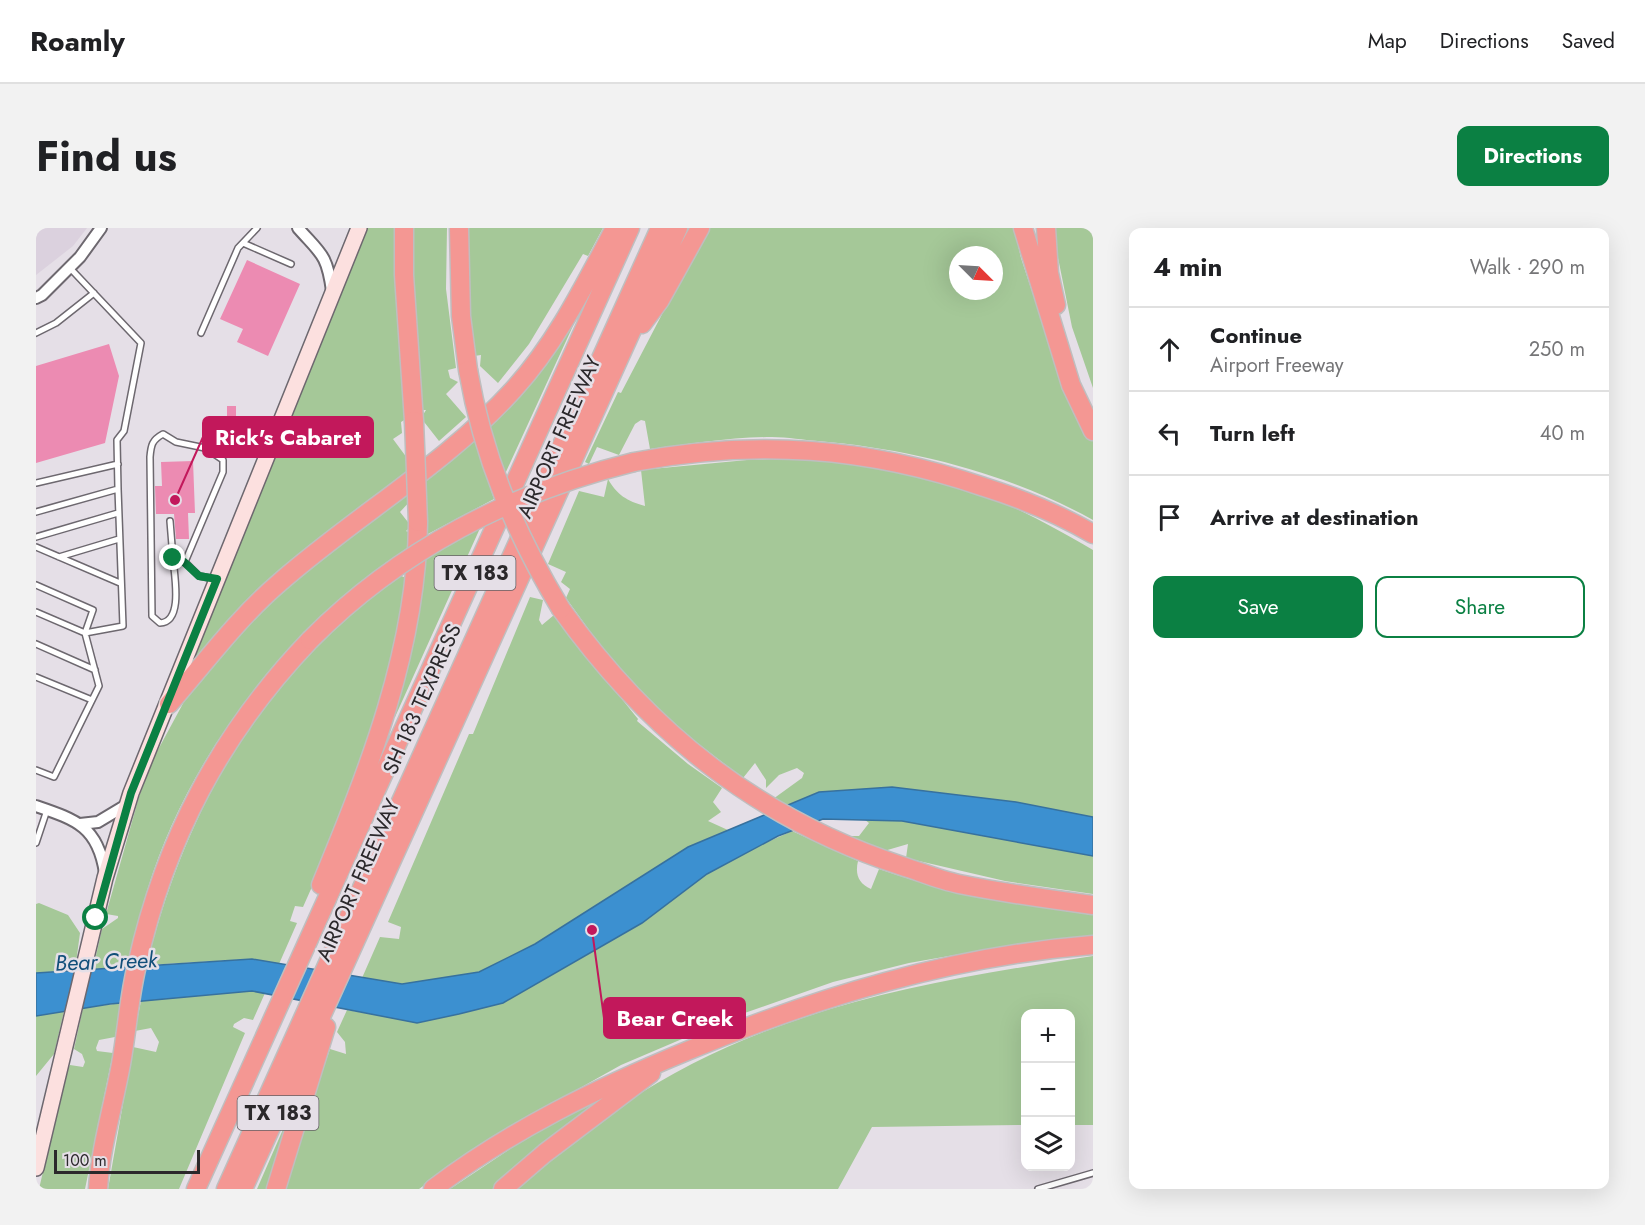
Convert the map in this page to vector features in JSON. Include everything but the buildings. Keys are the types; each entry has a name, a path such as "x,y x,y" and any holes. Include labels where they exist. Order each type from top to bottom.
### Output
{"highway":[{"path":"276,1189 291,1033 334,921 376,738 401,660 417,579 418,522 404,275 404,228"},
{"path":"459,228 461,316 468,370 485,448 499,489 532,561 561,609 626,690 667,731 727,780 820,834 894,864 956,884 1093,905"},
{"path":"169,704 229,633 278,583 401,489 488,415 513,390 557,332 615,228"},
{"name":"AIRPORT FREEWAY","path":"196,1189 241,1091 291,1033 333,990 334,921 630,228"},
{"name":"SH 183 TEXPRESS","path":"226,1189 291,1033 334,921 648,228"},
{"name":"SH 183 TEXPRESS","path":"334,921 660,228"},
{"name":"AIRPORT FREEWAY","path":"334,921 622,351 678,228"},
{"path":"622,351 660,300 700,228"},
{"path":"1023,228 1071,385 1093,431"},
{"path":"1046,228 1049,273 1073,363 1071,385"},
{"path":"97,1185 125,1041 134,976 146,927 179,831 225,745 286,664 333,617 396,567 484,515 576,478 634,462 730,449 798,449 884,458 941,472 1009,495 1074,522 1093,534"},
{"path":"433,1189 475,1159 540,1119 613,1082 764,1019 906,976 957,964 1093,945"},
{"name":"AIRPORT FREEWAY","path":"243,1189 291,1033"},
{"name":"SH 183 TEXPRESS","path":"214,1189 291,1033"},
{"path":"503,1189 545,1153 669,1059"}],"main road":[{"path":"36,1168 105,878 128,804 359,228"}],"street":[{"path":"36,298 42,295 69,267 101,228"},
{"path":"298,228 316,245 325,258 333,295"},
{"path":"80,824 104,819 128,804"},
{"path":"41,808 80,824 101,850 105,878"}],"lane":[{"path":"201,333 243,243 257,228"},
{"path":"243,243 291,264"},
{"path":"36,612 85,633 123,626 117,440 124,431 141,343 69,267"},
{"path":"36,333 56,323 94,293"},
{"path":"170,521 176,608 172,618 160,623 152,616 150,457 151,445 163,434 176,442 206,448 223,459 223,472 184,562"},
{"path":"36,483 117,464"},
{"path":"36,512 118,489"},
{"path":"36,537 118,513"},
{"path":"59,557 119,539"},
{"path":"36,547 120,583"},
{"path":"173,558 184,562 199,576 217,579"},
{"path":"36,585 93,610 85,633 99,686 54,777 36,770"},
{"path":"36,644 94,670"},
{"path":"36,677 92,700"},
{"path":"36,843 41,808"},
{"path":"1038,1189 1093,1173"}],"shaded area":[{"path":"36,228 87,228 73,246 36,275"}],"green space":[{"path":"365,228 396,228 406,419 401,422 402,433 393,439 410,462 410,472 189,666"},
{"path":"410,228 447,228 446,289 456,368 448,370 450,378 458,382 446,394 466,417 439,441 421,418 426,410 419,410"},
{"path":"468,228 603,228 588,256 583,254 529,344 498,383 480,366 481,355 474,356 469,301"},
{"path":"707,228 1014,228 1021,258 1048,340 1093,436 1093,520 1028,489 995,477 925,457 889,450 772,437 726,439 650,449 645,421 641,420 635,424 619,455 597,447 589,464 585,462 618,392 621,393"},
{"path":"1052,228 1093,228 1093,388 1072,327"},
{"path":"583,304 505,474 488,422"},
{"path":"473,437 494,499 426,535 423,477"},
{"path":"807,458 912,472 959,484 1029,515 1093,550 1093,894 1005,881 906,858 908,844 884,851 849,836 859,836 869,823 828,791 784,806 773,799 802,778 804,773 797,768 779,775 766,788 766,780 755,763 743,778 679,729 610,659 566,598 570,589 561,582 566,572 548,564 579,491 604,497 608,479 623,497 645,506 641,470 747,460"},
{"path":"411,486 412,499 400,512 411,526 406,531 410,533 410,546 324,615 285,654 250,696 218,741 190,789 166,839 144,900 127,967 93,969 102,929 118,918 118,916 106,914 139,797 153,759 186,698 242,624"},
{"path":"481,526 395,717 391,716 414,642 425,558"},
{"path":"401,576 410,579 396,661 331,844 303,907 295,906 290,921 297,923 279,964 252,959 147,965 163,907 183,851 208,798 237,746 271,698 310,653 353,612"},
{"path":"530,597 543,600 539,620 542,625 554,615 638,719 637,721 688,764 722,788 713,802 721,812 708,821 761,845 792,831 858,861 858,878 871,889 879,869 958,892 1093,915 1093,936 1006,946 909,963 833,982 736,1016 621,1065 489,1139 419,1189 282,1189 330,1049 346,1054 345,1042 337,1032 347,1010 371,1014 391,983 362,978 380,937 399,939 401,927 388,922 469,734 473,734"},
{"path":"39,903 68,915 80,933 75,970 36,973 36,904"},
{"path":"1093,956 1093,1125 1075,1125 1075,1009 1021,1009 1021,1125 872,1127 838,1189 514,1189 580,1135 622,1105 677,1072 733,1044 790,1022 849,1004 908,989"},
{"path":"252,991 265,993 253,1020 244,1018 234,1024 233,1027 245,1033 179,1189 108,1189 133,1047 156,1052 159,1042 151,1028 135,1031 141,1001"},
{"path":"121,1003 115,1037 99,1040 96,1048 97,1051 113,1053 85,1189 39,1189 66,1072 70,1065 83,1067 85,1062 82,1054 74,1049 83,1008"},
{"path":"64,1011 54,1054 36,1076 36,1016"},
{"path":"622,1085 493,1189 450,1189 537,1131"},
{"path":"291,1111 268,1189 257,1189"}],"water":[{"path":"892,787 1016,802 1093,817 1093,856 902,821 823,819 778,836 707,874 642,923 503,1003 417,1023 252,991 110,1004 36,1016 36,973 252,959 402,984 479,972 535,944 688,847 819,792"}],"place":[{"name":"Rick's Cabaret","path":"175,500"},
{"name":"Bear Creek","path":"592,930"}],"route":[{"path":"96,918 105,878 131,793 169,704 217,579 199,576 193,573 184,562 173,558"}]}
